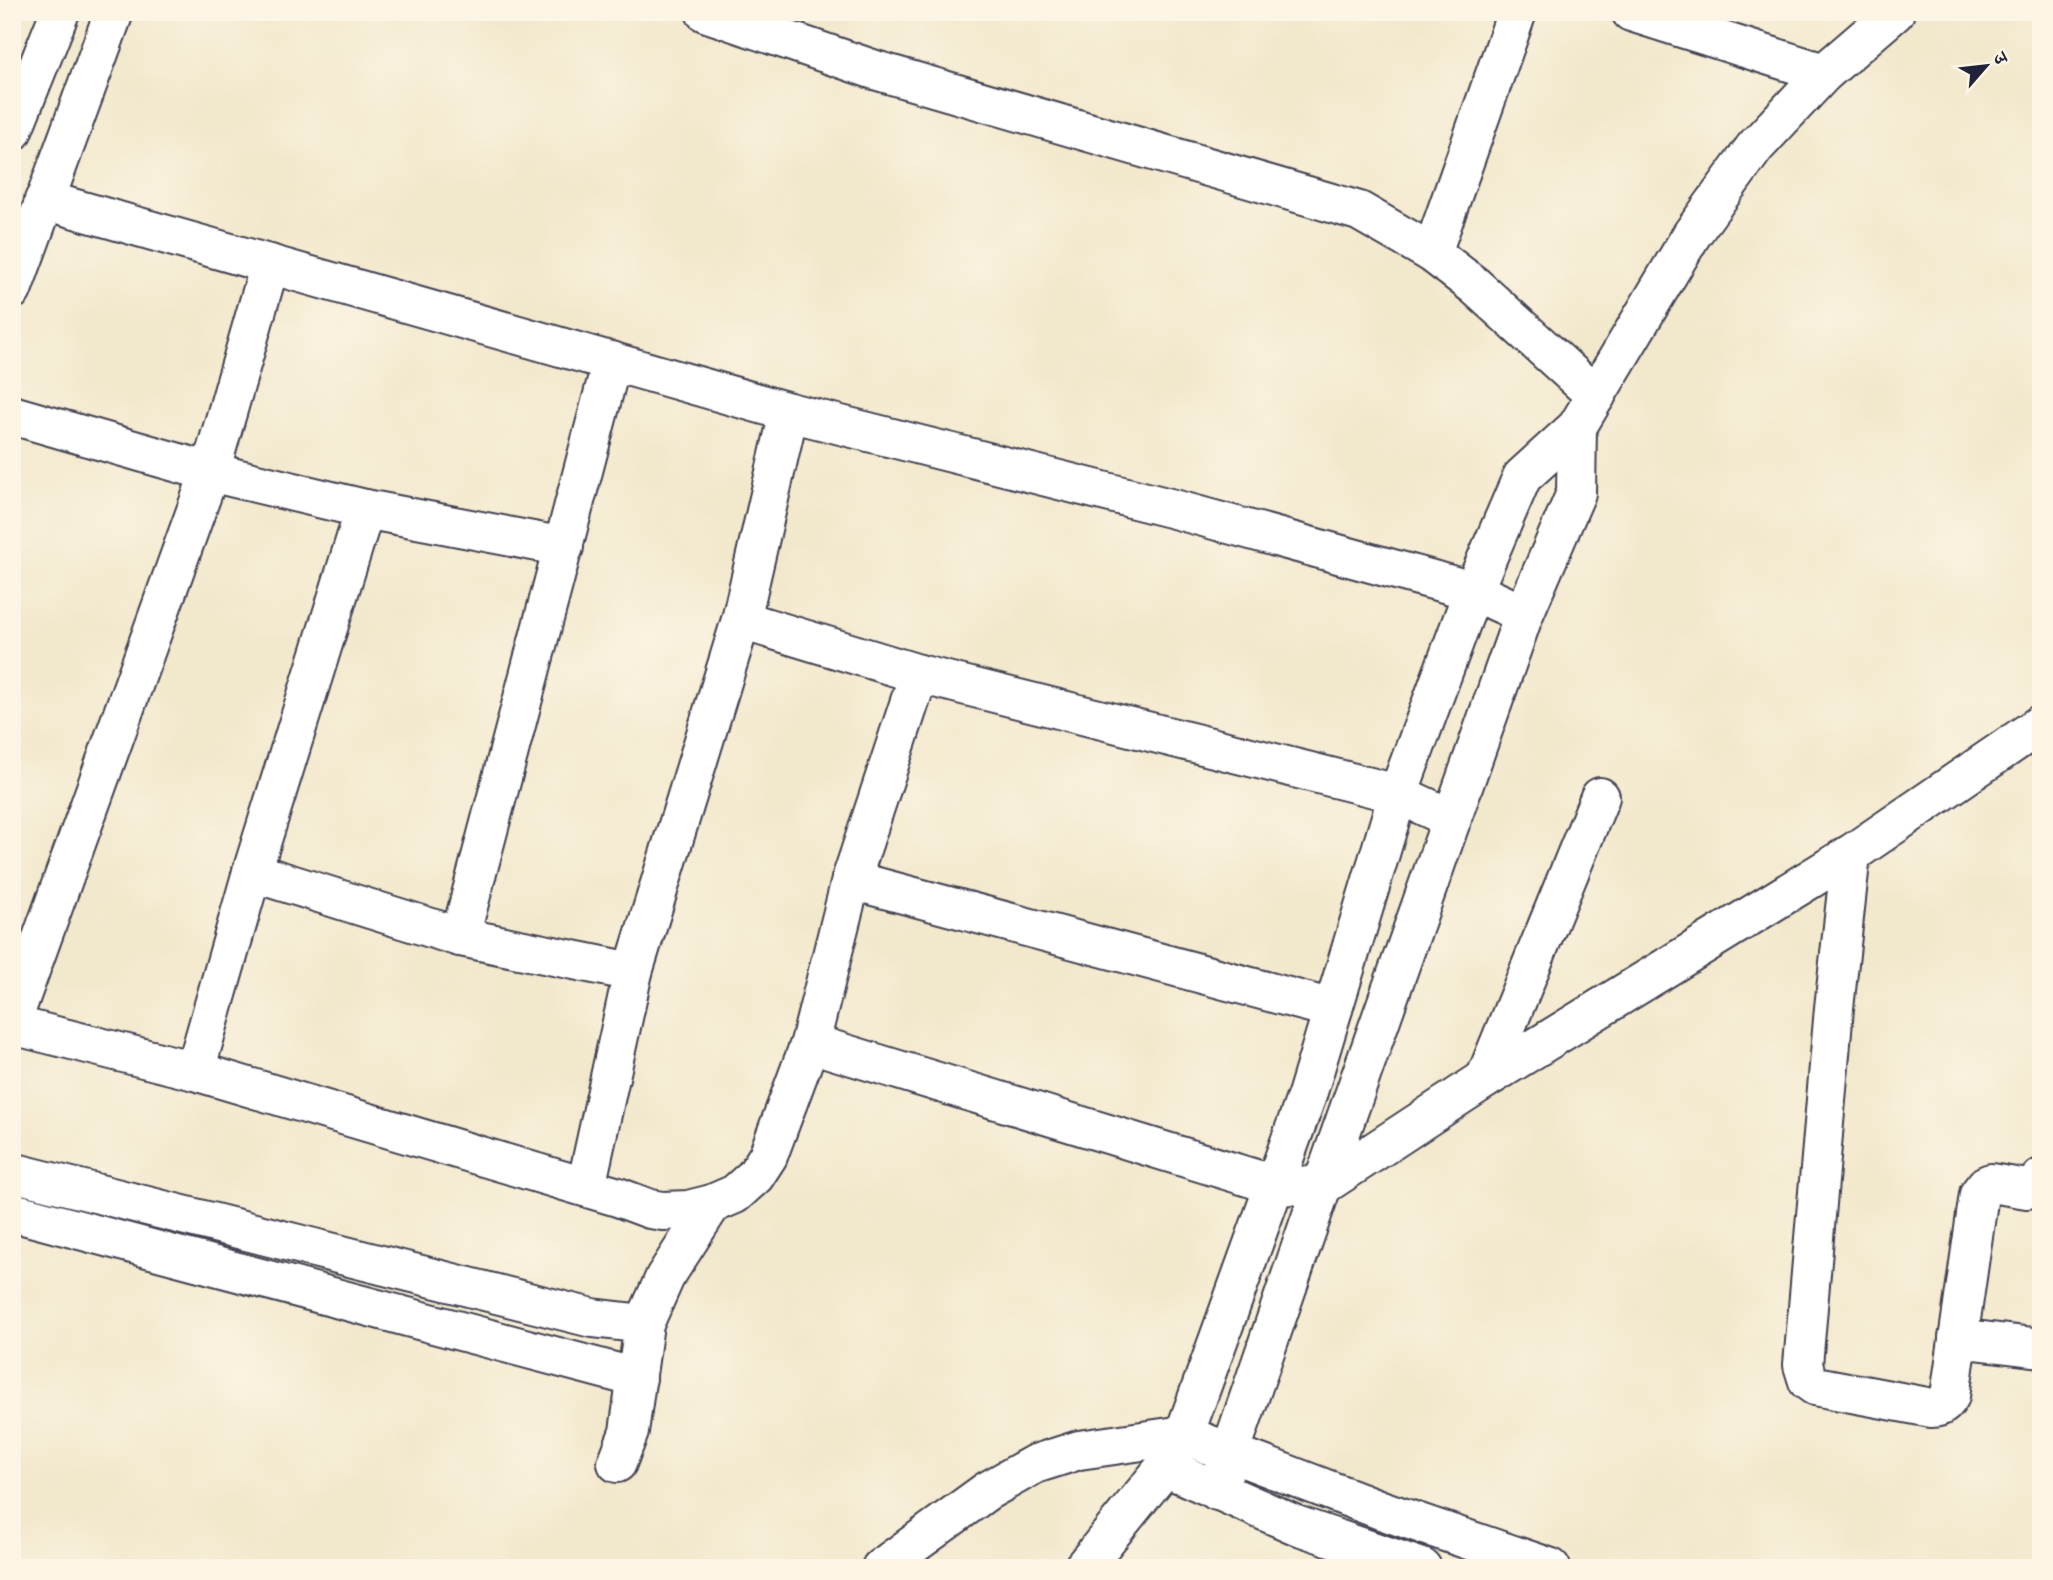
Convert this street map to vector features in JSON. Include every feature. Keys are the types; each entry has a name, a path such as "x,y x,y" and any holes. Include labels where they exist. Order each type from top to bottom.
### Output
{"street":[{"path":"12,132 60,12"},
{"path":"12,290 114,12"},
{"path":"705,12 875,70 1359,211 1432,253 1475,286 1587,411 1576,493 1524,614 1217,1491"},
{"path":"1432,253 1517,12"},
{"path":"1631,12 1824,73"},
{"path":"1083,1568 1175,1451 1307,1095 1398,794 1472,591 1522,477 1587,411 1692,234 1755,147 1824,73 1895,12"},
{"path":"44,201 789,412 1160,506 1472,591 1524,614"},
{"path":"270,264 210,472 12,1023 195,1071 650,1209 663,1212 712,1204 735,1194 755,1176 768,1156 810,1044 851,880 919,674"},
{"path":"460,937 612,361"},
{"path":"586,1188 633,972 741,620 789,412"},
{"path":"12,415 210,472 365,509 564,547"},
{"path":"195,1071 252,873 365,509"},
{"path":"741,620 919,674 1398,794 1452,819"},
{"path":"810,1044 1275,1185 1322,1186 1485,1079 1851,854 2038,733"},
{"path":"1485,1079 1600,797"},
{"path":"1851,854 1834,1008 1804,1351 1804,1373 1808,1381 1815,1386 1932,1408 1940,1408 1946,1403 1950,1396 1979,1194 1991,1183 2027,1189 2033,1187 2041,1178"},
{"path":"252,873 460,937 633,972"},
{"path":"851,880 1333,1009"},
{"path":"12,1172 592,1318 644,1324"},
{"path":"617,1464 629,1432 644,1324 664,1277 712,1204"},
{"path":"12,1212 637,1378"},
{"path":"1958,1338 2041,1348"},
{"path":"881,1568 987,1491 1035,1464 1079,1450 1231,1453 1381,1510 1551,1568"},
{"path":"1175,1451 1217,1491 1296,1525 1422,1568"}]}
